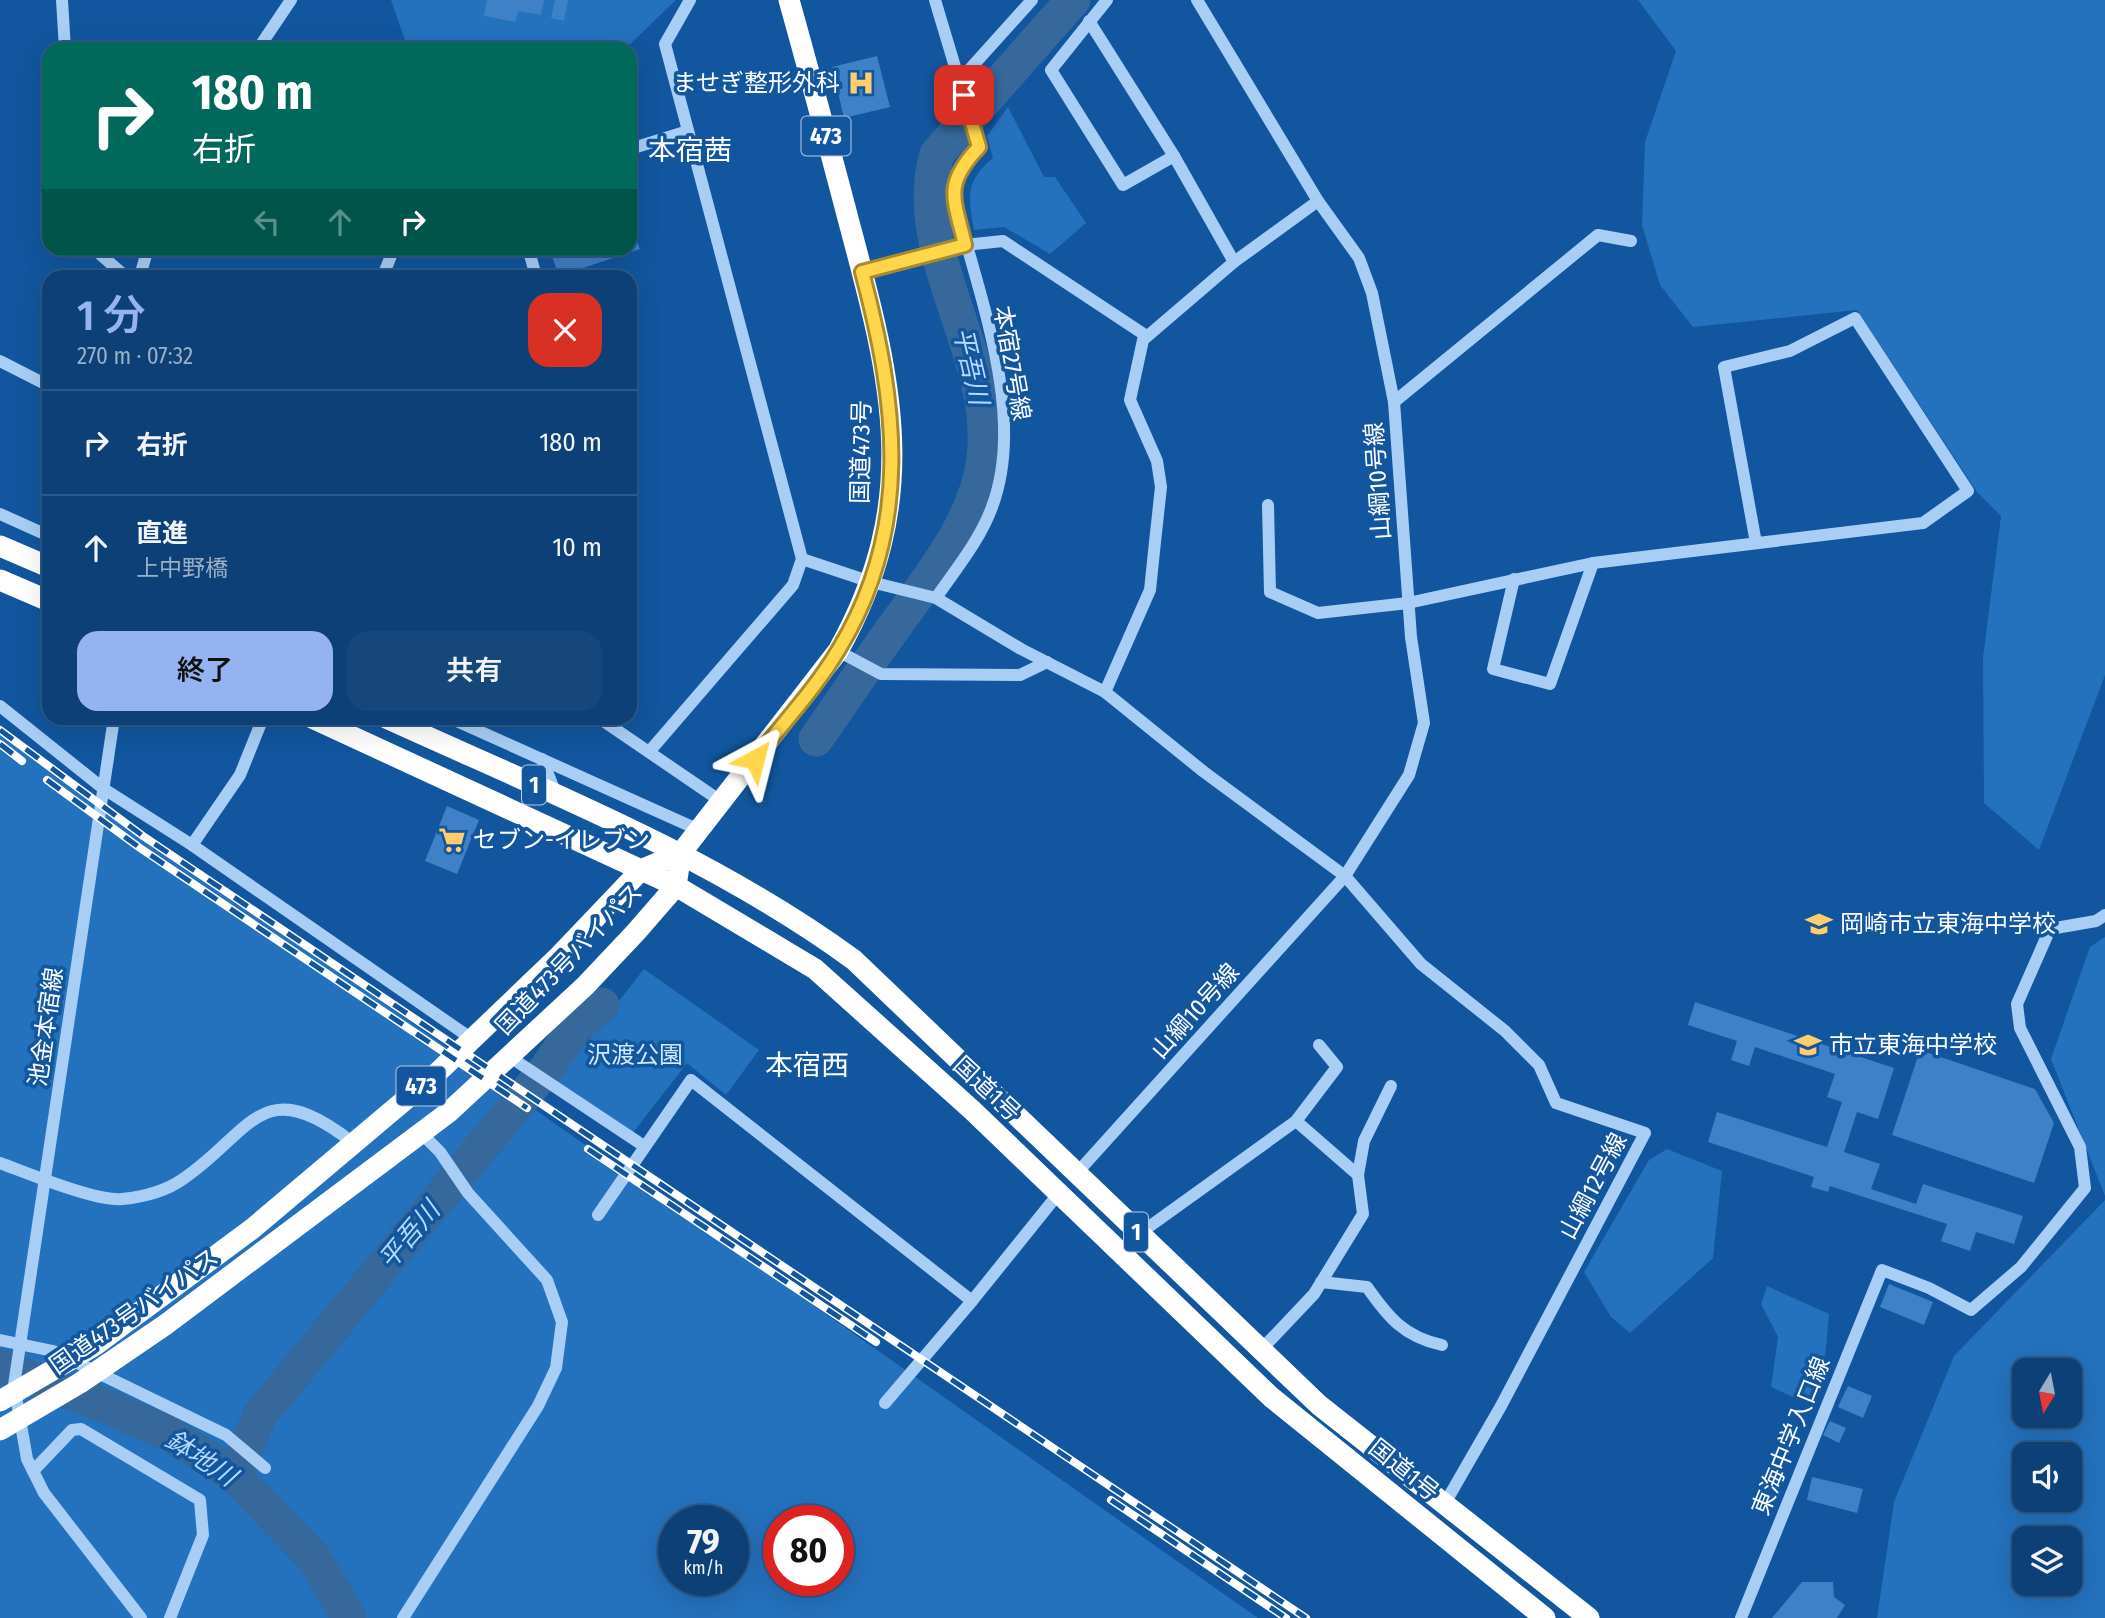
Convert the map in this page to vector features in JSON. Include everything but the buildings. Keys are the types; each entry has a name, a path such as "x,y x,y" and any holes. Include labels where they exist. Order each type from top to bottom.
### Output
{"highway":[{"name":"国道473号","path":"681,853 838,652 858,617 871,582 888,509 893,441 887,375 789,0"},
{"path":"0,546 42,564"},
{"path":"0,580 42,598"},
{"name":"国道1号","path":"328,725 676,886 815,969 972,1110 1271,1397 1545,1618"},
{"name":"国道1号","path":"401,725 681,853 810,928 854,960 1319,1405 1589,1618"},
{"name":"国道473号バイパス","path":"6,1405 94,1346 252,1229 437,1073 559,956 641,870 681,853"},
{"name":"国道473号バイパス","path":"0,1430 80,1383 165,1325 422,1134 515,1060 676,886 681,853"}],"street":[{"path":"62,0 65,42"},
{"path":"263,42 290,0"},
{"path":"649,752 793,585 802,559 664,44 690,0"},
{"path":"935,0 959,81"},
{"path":"959,81 1032,0"},
{"path":"1107,0 1051,70 1123,186 1174,156"},
{"name":"山綱10号線","path":"1076,1174 1345,876 1409,775 1424,723 1408,603 1394,402 1372,293 1359,258 1318,201 1197,0"},
{"path":"1089,21 1174,156 1234,262"},
{"name":"本宿27号線","path":"936,598 980,534 995,499 1002,463 1003,410 987,327 953,192 960,167 979,147 959,81"},
{"path":"637,147 688,131"},
{"path":"1105,692 1150,590 1161,487 1157,461 1130,400 1145,335 1234,262 1318,201"},
{"path":"1394,402 1598,235 1631,241"},
{"path":"862,272 965,245 1003,241 1145,335"},
{"path":"102,256 117,270"},
{"path":"1268,505 1270,592 1318,613 1408,603 1592,562 1756,543 1923,523 1968,491 1855,318 1790,351 1724,367 1756,543"},
{"path":"0,361 42,382"},
{"path":"0,514 42,533"},
{"path":"802,559 871,582 936,598 1105,692 1205,772 1345,876"},
{"path":"1514,579 1493,669 1550,684 1592,562"},
{"path":"838,652 881,674 1020,675 1047,662"},
{"path":"0,706 104,789 192,845 472,1039"},
{"name":"池金本宿線","path":"33,1471 6,1405 14,1384 113,725"},
{"path":"192,845 240,775 260,725"},
{"path":"466,725 699,830"},
{"path":"609,725 722,802"},
{"path":"542,759 556,796"},
{"name":"山綱12号線","path":"1345,876 1421,964 1504,1031 1539,1065 1556,1103 1645,1133 1501,1406 1444,1504"},
{"name":"東海中学入口線","path":"1741,1618 1882,1270 1929,1288 1971,1310 2021,1267 2085,1188 2080,1146 2020,1028 2017,1004 2050,929 2096,921 2105,915"},
{"path":"1139,1234 1296,1121 1337,1067 1319,1045"},
{"path":"515,1060 644,1146"},
{"path":"598,1215 691,1080 972,1301"},
{"path":"1260,1351 1314,1294 1363,1214 1358,1175 1364,1141 1391,1086"},
{"path":"0,1163 118,1200 148,1195 182,1180 253,1117 281,1110 308,1113 328,1123 352,1142"},
{"path":"1296,1121 1358,1175"},
{"path":"403,1618 538,1406 556,1368 562,1322 547,1280 468,1193 440,1152 422,1134"},
{"path":"885,1403 1059,1193"},
{"path":"1321,1282 1367,1287 1387,1316 1418,1340 1442,1346"},
{"path":"0,1340 53,1351 226,1435 265,1468"},
{"path":"141,1618 56,1512 33,1471 72,1430 81,1429 200,1500 203,1535 170,1618"}],"green space":[{"path":"391,0 676,0 632,42 406,42"},
{"path":"1638,0 2105,0 2105,675 2039,850 1984,803 1983,658 2001,516 1977,492 1857,310 1693,327 1660,285 1642,225 1645,142 1676,51"},
{"path":"1008,107 1044,177 1055,177 1086,223 1050,254 1004,227 974,230 970,208 973,182 993,158 987,136"},
{"path":"0,733 1258,1618 0,1618"},
{"path":"2105,937 2105,1196 2051,1059 2090,947"},
{"name":"沢渡公園","path":"644,969 759,1050 726,1095 687,1063 632,1134 556,1081"},
{"path":"1667,1149 1722,1171 1713,1258 1630,1333 1611,1317 1584,1272 1649,1160"},
{"path":"2105,1200 2105,1618 1877,1618 1894,1502 1954,1356"},
{"path":"1767,1286 1829,1314 1824,1369 1806,1403 1771,1387 1778,1337 1761,1304"}],"waterway":[{"name":"平吾川","path":"816,739 947,552 969,510 983,465 985,426 979,387 934,231 931,192 937,154 1073,0"},
{"name":"平吾川","path":"235,1476 260,1415 547,1068 576,1026 602,1005"},
{"name":"鉢地川","path":"0,1366 106,1406 170,1434 235,1476 314,1558 349,1618"}],"railway":[{"path":"0,730 143,836 1306,1618"},
{"path":"0,744 22,761"},
{"path":"47,780 140,848 527,1108"},
{"path":"588,1149 876,1342"},
{"path":"1111,1500 1286,1618"}],"place":[{"name":"ませぎ整形外科","path":"861,83"},
{"name":"セブン-イレブン","path":"452,840"},
{"name":"岡崎市立東海中学校","path":"1819,924"},
{"name":"市立東海中学校","path":"1808,1045"}],"district":[{"name":"本宿茜","path":"690,150"},
{"name":"本宿西","path":"807,1065"}],"route":[{"path":"755,759 838,652 858,617 871,582 881,549 888,509 893,441 887,375 862,272 965,245 953,192 960,167 979,147 964,95"}]}
